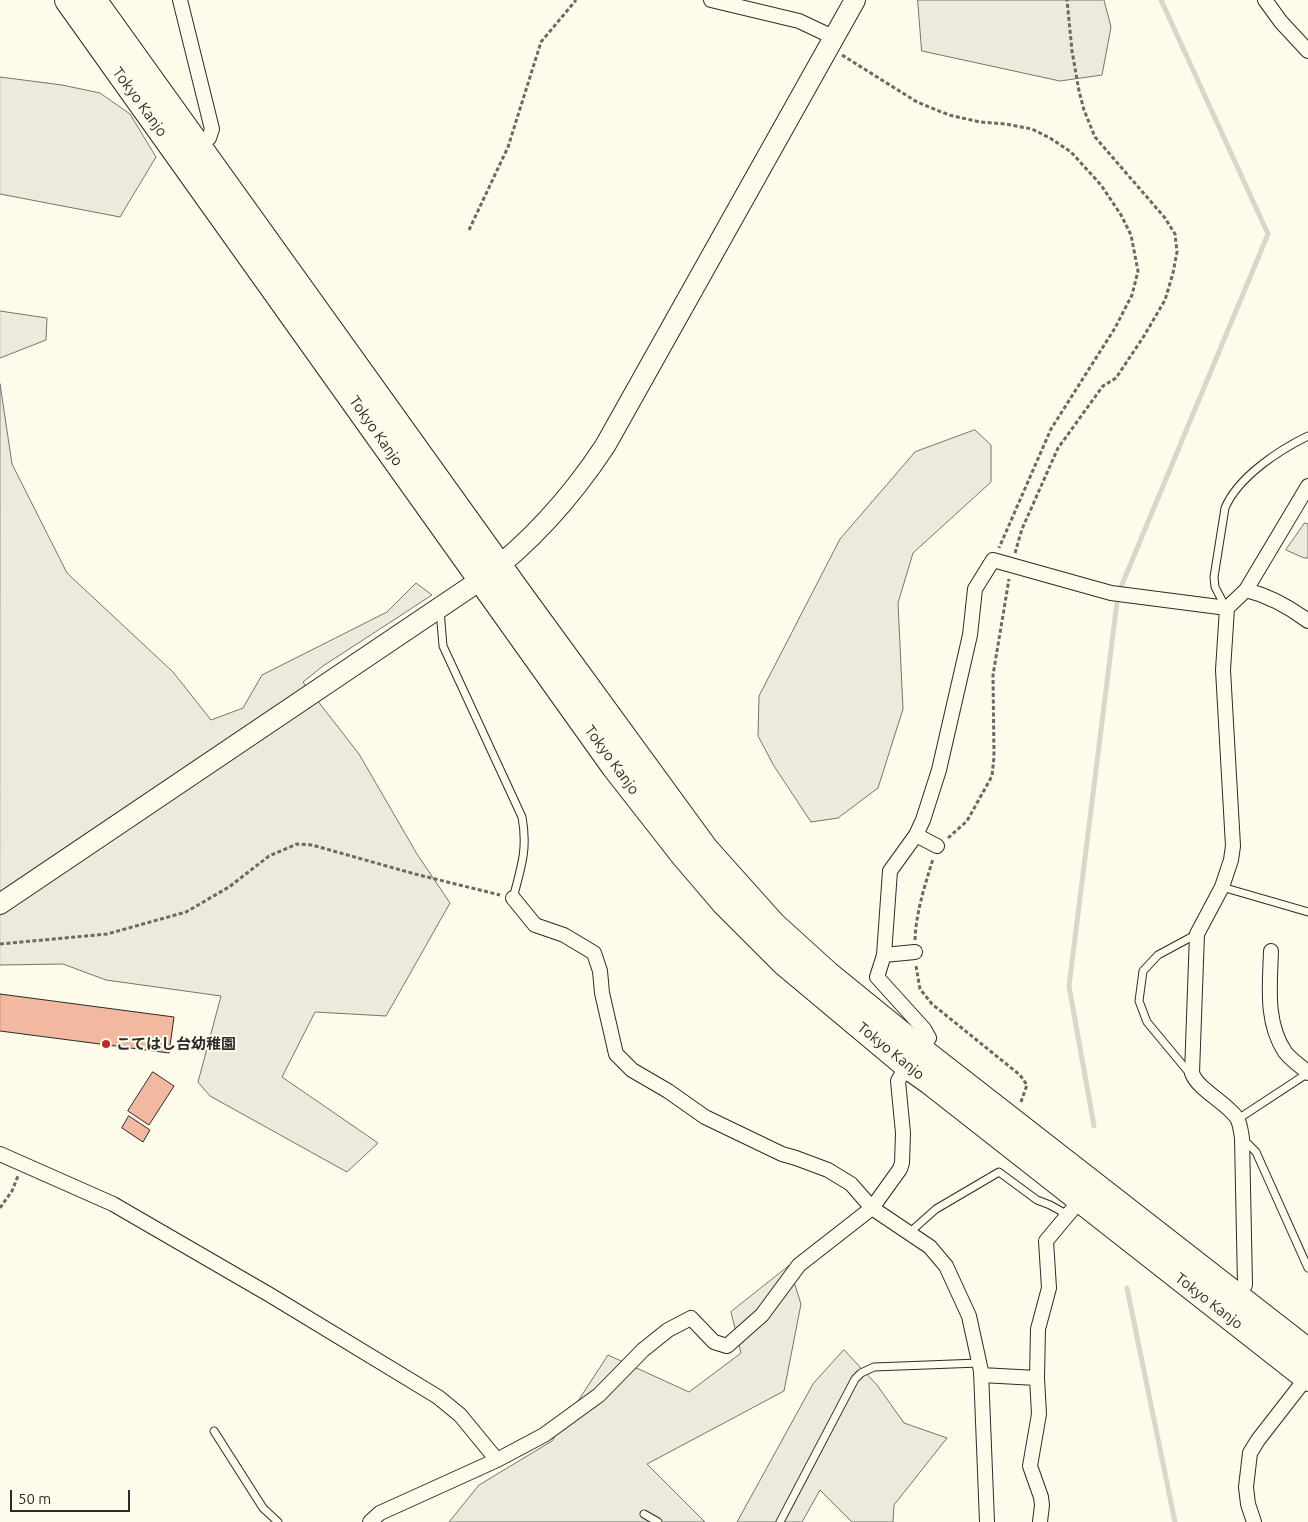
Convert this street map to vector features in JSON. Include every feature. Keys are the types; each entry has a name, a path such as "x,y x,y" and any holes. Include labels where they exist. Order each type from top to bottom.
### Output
{"highway":[{"name":"Tokyo Kanjo","path":"68,0 189,152 490,572 704,849 773,925 1074,1207 1230,1305"},
{"name":"Tokyo Kanjo","path":"93,0 189,152"},
{"name":"Tokyo Kanjo","path":"914,1058 1230,1305 1308,1369"}],"street":[{"path":"180,0 212,129 209,138 189,152"},
{"path":"711,0 799,21 832,43"},
{"path":"0,904 490,572 517,552 538,530 605,446 855,0"},
{"path":"1265,0 1281,22 1308,51"},
{"path":"1230,1305 1245,1285 1242,1138 1238,1119 1194,1079 1192,1073 1197,934 1222,887 1232,860 1233,846 1223,670 1226,608 1246,590 1308,486"},
{"path":"370,1522 380,1513 497,1460 544,1435 599,1395 643,1350 668,1330 691,1318 714,1342 727,1346 762,1315 799,1264 872,1208 900,1169 903,1133 898,1080 929,1038 924,1029 877,977 884,955 890,871 916,835 923,820 939,770 970,635 976,589 993,560 1118,595 1226,608"},
{"path":"1246,590 1263,594 1282,603 1308,621"},
{"path":"916,835 937,846"},
{"path":"513,898 534,925 564,935 594,952 600,971 602,993 616,1054 632,1070 668,1091 705,1117 782,1154 828,1170 851,1184 872,1208 930,1247 946,1266 969,1316 980,1369 987,1522"},
{"path":"1271,951 1270,1014 1277,1039 1286,1054 1308,1073"},
{"path":"884,955 915,952"},
{"path":"0,1154 113,1204 270,1295 438,1396 460,1415 497,1460"},
{"path":"1040,1522 1042,1505 1030,1466 1040,1414 1037,1378 1038,1329 1049,1288 1046,1241 1074,1207"},
{"path":"980,1369 1037,1378"},
{"path":"1254,1522 1248,1504 1246,1487 1250,1453 1308,1369"}],"lane":[{"path":"1226,608 1215,587 1214,577 1228,501 1256,470 1292,444 1308,436"},
{"path":"439,607 443,646 522,817 526,834 525,853 513,898"},
{"path":"1222,887 1308,912"},
{"path":"1194,1079 1147,1022 1139,1001 1144,971 1158,955 1197,934"},
{"path":"1238,1119 1308,1073"},
{"path":"1242,1138 1256,1152 1308,1268"},
{"path":"909,1233 936,1209 999,1172 1037,1200 1050,1205 1074,1207"},
{"path":"780,1522 855,1379 861,1373 874,1367 980,1369"},
{"path":"214,1431 263,1508 278,1522"},
{"path":"644,1514 658,1522"}],"path":[{"path":"469,230 508,147 542,42 576,0"},
{"path":"1019,1107 1027,1084 1020,1075 932,1004 920,989 916,975 915,929 921,896 937,846 968,821 992,776 994,757 992,676 1012,565 1022,529 1058,448 1103,386 1116,378 1165,300 1177,252 1175,234 1165,218 1095,137 1079,91 1072,52 1067,0"},
{"path":"832,43 917,102 949,115 980,122 1032,129 1050,138 1071,152 1101,184 1121,215 1131,236 1138,271 1132,294 1115,328 1051,429 993,560"},
{"path":"0,944 107,934 186,912 229,887 269,856 297,844 312,845 415,874 513,898"},
{"path":"0,1208 12,1190 23,1164"}],"shaded area":[{"path":"918,0 1104,0 1111,27 1102,75 1060,81 922,51"},
{"path":"0,77 62,85 100,93 130,114 156,157 120,217 0,194"},
{"path":"0,311 47,318 46,340 0,358"},
{"path":"0,384 12,464 67,573 173,672 211,720 243,708 262,675 387,612 416,583 432,595 323,666 303,682 359,754 417,854 450,903 386,1016 315,1012 282,1077 378,1143 347,1172 210,1096 198,1082 221,996 106,980 63,964 0,965"},
{"path":"975,430 991,445 991,482 913,553 898,603 903,709 878,788 838,818 811,822 774,766 758,736 759,696 840,539 915,452"},
{"path":"1305,523 1308,524 1308,558 1286,550"},
{"path":"789,1266 801,1304 784,1391 647,1464 705,1522 449,1522 479,1485 552,1441 608,1355 689,1392 741,1353 731,1312"},
{"path":"844,1350 877,1385 904,1423 947,1438 894,1505 893,1522 852,1522 820,1490 802,1522 737,1522 813,1384"}],"building":[{"path":"0,994 174,1017 169,1053 0,1031"},
{"path":"153,1072 174,1086 149,1125 128,1111"},
{"path":"129,1116 150,1130 143,1142 122,1128"}],"waterway":[{"path":"1094,1126 1069,986 1118,594 1268,234 1161,0"},
{"path":"1127,1288 1175,1522"}],"place":[{"name":"こてはし台幼稚園","path":"106,1044"}]}
